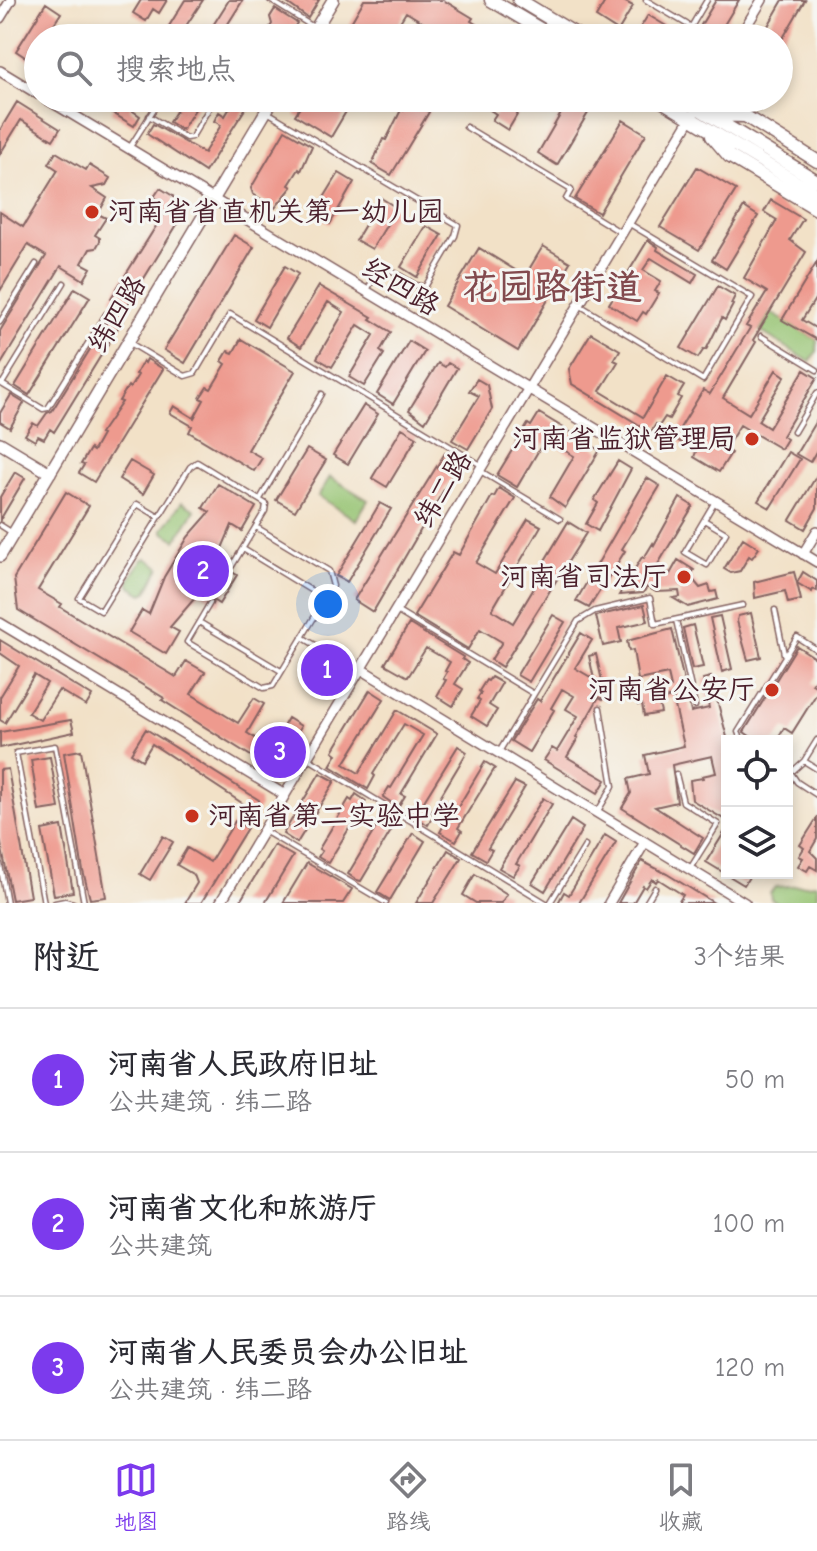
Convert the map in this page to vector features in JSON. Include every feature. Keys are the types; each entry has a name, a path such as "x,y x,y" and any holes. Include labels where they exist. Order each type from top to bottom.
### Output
{"main road":[{"path":"491,0 531,24"},
{"path":"519,0 559,24"},
{"path":"700,113 745,116 817,161"},
{"path":"700,113 817,181"},
{"path":"700,113 817,195"},
{"path":"700,113 729,156 817,209"}],"street":[{"path":"0,18 11,0"},
{"path":"318,24 333,0"},
{"path":"747,24 762,0"},
{"path":"0,71 24,86"},
{"name":"经四路","path":"68,112 817,562"},
{"name":"纬四路","path":"0,556 265,112"},
{"name":"纬二路","path":"220,903 628,223 700,113"},
{"path":"0,443 50,473"},
{"path":"803,554 817,531"},
{"path":"0,623 285,795"},
{"path":"360,670 745,903"},
{"path":"609,903 645,842"}],"lane":[{"path":"270,0 301,24"},
{"path":"646,0 686,24"},
{"path":"693,24 707,0"},
{"path":"129,150 152,112"},
{"path":"149,116 186,138 192,137 207,112"},
{"path":"268,112 458,225 455,236 425,287 382,265 366,292"},
{"path":"466,127 571,190 566,199 622,233"},
{"path":"579,305 703,380 752,297 628,223"},
{"path":"0,322 36,264"},
{"path":"64,283 1,384 43,409 48,408 106,314"},
{"path":"128,341 185,376 195,373 230,314 560,519"},
{"path":"761,336 817,370"},
{"path":"794,432 817,393"},
{"path":"260,499 322,394"},
{"path":"159,517 137,504 79,598 101,611 190,467 197,462 266,504 265,511 232,566"},
{"path":"704,520 726,533 707,565 685,552 715,501"},
{"path":"0,525 13,533"},
{"path":"210,603 187,642 264,688 273,686 333,586 329,571 256,527"},
{"path":"243,549 325,599"},
{"path":"498,753 578,621 595,611 650,598 655,624 743,605"},
{"path":"775,610 785,656"},
{"path":"396,611 534,694"},
{"path":"676,620 695,706"},
{"path":"199,622 281,671"},
{"path":"302,637 360,670"},
{"path":"739,735 738,732 797,637 817,650"},
{"path":"597,813 613,786 600,708"},
{"path":"793,770 804,761 817,740"},
{"path":"44,903 16,753 55,746 84,903"},
{"path":"307,758 548,903 585,846"},
{"path":"804,761 817,769"},
{"path":"676,774 683,802 718,824 690,869"},
{"path":"793,776 817,795"},
{"path":"264,831 386,903"},
{"path":"0,864 7,903"},
{"path":"646,903 655,888"},
{"path":"55,903 73,903"}],"green space":[{"path":"771,313 817,340 817,351 810,362 760,331"},
{"path":"330,477 368,500 356,520 318,496"},
{"path":"182,502 195,510 176,540 163,529"},
{"path":"146,558 160,567 143,594 131,587 129,581"},
{"path":"817,884 817,903 778,903 771,899 770,893 775,887"}],"building":[{"path":"141,0 167,0 159,13 153,9 146,21 133,13"},
{"path":"185,0 203,0 187,24 170,24"},
{"path":"229,0 243,0 228,24 214,24"},
{"path":"283,0 319,0 308,18"},
{"path":"364,0 443,0 473,18 471,21 476,24 426,24 406,12 399,24 350,24"},
{"path":"606,0 622,0 633,6 622,24 607,24 596,17"},
{"path":"716,0 739,0 725,24 702,24"},
{"path":"783,0 805,0 791,24 769,24"},
{"path":"46,3 61,13 54,24 33,24"},
{"path":"275,9 297,23 272,24 270,17"},
{"path":"648,15 663,24 643,24"},
{"path":"24,38 24,56 16,51"},
{"path":"17,102 24,106 24,112 33,112 60,129 53,140 21,120 0,154 0,130"},
{"path":"111,112 134,112 140,116 134,126"},
{"path":"176,112 193,112 182,130 169,122"},
{"path":"219,112 225,116 227,112 243,112 205,172 147,134 153,124 204,153 221,125 214,121"},
{"path":"297,112 346,112 331,137 295,115"},
{"path":"400,112 429,112 391,175 372,164 383,139 386,140"},
{"path":"493,112 519,112 508,130 492,120 496,114"},
{"path":"562,112 589,112 557,165 538,153"},
{"path":"623,120 646,134 599,213 575,199"},
{"path":"285,130 312,146 301,171 299,169 289,185 292,187 275,208 253,194 251,188"},
{"path":"56,152 86,170 89,165 110,178 106,185 92,188 107,198 98,214 106,218 95,235 100,241 96,248 90,249 82,263 91,268 84,280 61,266 0,366 0,331 46,256 28,245 0,291 0,212 23,227 58,170 49,164"},
{"path":"697,167 736,190 699,250 660,227"},
{"path":"339,173 354,182 330,224 314,214"},
{"path":"160,188 173,196 178,223 54,432 50,429 44,439 38,436 35,441 25,435 33,423 38,426 52,411 110,317 117,302 111,298 163,215 160,201 154,197"},
{"path":"381,198 397,208 372,249 356,240"},
{"path":"771,200 803,219 790,240 806,252 753,340 756,342 723,398 749,414 776,370 785,376 758,421 769,428 804,370 817,378 782,436 787,439 781,449 740,425 725,449 731,453 719,472 694,457 696,452 674,438 703,390 710,394 750,328 746,326 767,292 744,278 777,220 764,212"},
{"path":"744,207 758,216 726,269 712,260"},
{"path":"426,226 442,235 417,277 401,267"},
{"path":"234,235 254,247 185,363 164,350"},
{"path":"648,240 658,247 657,250 697,274 692,283 651,258 643,270 661,281 655,291 659,293 646,314 643,312 637,321 609,304"},
{"path":"543,246 570,262 518,351 444,306 479,248 525,276"},
{"path":"817,262 817,296 802,320 817,329 817,340 782,320"},
{"path":"285,266 298,274 267,327 254,319"},
{"path":"319,286 372,317 370,319 391,332 380,351 384,354 364,386 349,377 374,335 358,325 332,367 317,358 344,312 328,302 301,347 287,338"},
{"path":"718,286 735,296 733,305 698,358 681,348"},
{"path":"75,288 90,297 29,395 15,386"},
{"path":"591,333 620,350 614,360 618,362 600,391 643,417 667,376 684,386 669,419 665,417 651,432 572,384 569,369"},
{"path":"241,339 295,371 248,450 262,458 254,471 189,432 192,426 170,413 174,406 194,418 204,400 200,398 207,387 211,389 226,364 222,361 228,351 233,353"},
{"path":"409,341 425,351 393,404 377,394"},
{"path":"147,359 163,369 94,482 79,473 84,465 81,464 90,449 93,451 100,434 122,402 119,401"},
{"path":"438,363 445,367 448,363 457,368 425,422 409,410"},
{"path":"477,379 487,385 492,409 468,449 452,440 479,396 469,391"},
{"path":"11,395 24,403 10,428 0,422 0,413"},
{"path":"364,405 378,414 348,464 333,455"},
{"path":"539,413 575,435 574,438 600,450 565,508 550,497 574,456 550,442 548,446 543,443 517,487 497,475 528,424 531,426"},
{"path":"817,419 817,450 810,462 796,454"},
{"path":"402,428 417,437 387,487 372,478"},
{"path":"307,449 326,460 295,511 276,500"},
{"path":"788,452 800,459 770,508 758,501"},
{"path":"445,453 460,462 373,612 354,600"},
{"path":"130,461 154,475 143,494 119,479"},
{"path":"618,461 631,469 598,531 586,524 598,503 594,500"},
{"path":"15,472 25,478 0,520 0,497"},
{"path":"817,475 817,508 805,529 790,520"},
{"path":"647,478 660,486 622,549 625,551 589,608 576,601"},
{"path":"218,484 256,507 242,531 232,525 216,562 237,575 219,604 200,592 170,627 179,632 166,654 129,632 142,610 149,614 164,577 188,537 210,512 203,508"},
{"path":"499,488 515,498 476,563 495,574 528,519 541,526 492,610 513,623 536,585 532,582 568,522 586,533 502,667 491,660 502,642 480,629 468,649 414,616 453,552 459,555"},
{"path":"66,492 89,506 38,590 62,604 60,607 176,677 186,661 205,672 191,694 238,723 254,698 264,704 247,733 271,748 288,718 301,726 282,758 286,760 278,773 162,700 164,698 18,610 14,578"},
{"path":"680,498 693,506 657,566 670,574 678,560 694,570 690,576 700,588 709,585 711,592 716,591 718,599 688,607 673,598 680,597 679,591 656,592 647,587 643,593 619,595 642,557 654,545"},
{"path":"380,503 391,509 347,582 336,576"},
{"path":"743,538 759,548 752,558 749,556 740,571 731,573 724,569"},
{"path":"794,572 801,600 788,603 785,591 755,598 754,582"},
{"path":"803,572 817,581 817,591 813,589 812,592 797,583"},
{"path":"644,605 648,621 618,628 621,642 603,646 596,616"},
{"path":"751,613 761,657 748,660 737,621 738,616"},
{"path":"553,615 565,622 529,682 517,675"},
{"path":"720,616 732,669 722,672 710,618"},
{"path":"409,624 468,663 455,684 463,689 453,706 437,696 446,680 443,679 450,662 426,648 408,677 385,664"},
{"path":"693,625 703,667 692,669 683,628"},
{"path":"672,629 691,712 709,708 703,679 711,677 726,735 721,735 721,817 692,800 690,780 716,773 712,756 672,765 677,802 655,807 703,838 694,853 622,808 631,793 628,779 649,774 645,755 684,746 673,697 658,700 661,713 644,716 642,704 638,705 636,695 671,687 668,674 638,680 633,650 629,651 627,641"},
{"path":"581,633 592,640 575,668 594,679 589,656 596,654 605,694 603,699 599,697 567,757 606,780 598,793 544,760 552,748 557,751 578,716 566,709 574,696 562,689 551,708 554,710 529,752 511,741 537,699 540,701"},
{"path":"0,640 92,696 86,706 59,690 40,720 28,713 47,683 34,675 5,723 0,720 0,697 19,666 0,653"},
{"path":"797,646 817,659 817,676 812,684 817,687 817,693 792,733 784,728 780,735 748,735 744,732"},
{"path":"491,677 502,683 489,705 497,710 487,726 471,716 480,701 477,699 481,693 479,691"},
{"path":"370,690 384,699 344,764 359,773 397,710 437,734 401,794 405,796 398,807 383,797 423,735 404,724 373,774 375,776 368,789 330,766 337,754 333,751"},
{"path":"71,720 74,732 0,748 0,732"},
{"path":"146,729 259,800 260,807 254,817 242,810 245,805 152,744 142,760 131,753"},
{"path":"458,746 467,752 431,812 434,814 428,825 413,815"},
{"path":"81,750 106,897 90,899 64,753"},
{"path":"50,757 59,808 39,811 31,760"},
{"path":"485,762 495,768 458,828 462,831 456,841 440,832"},
{"path":"8,769 30,897 12,900 0,839 0,770"},
{"path":"320,773 335,781 297,843 283,834"},
{"path":"515,782 525,787 488,848 492,850 486,860 472,852"},
{"path":"356,794 366,801 328,863 318,857 322,851 319,849 349,799 352,801"},
{"path":"543,798 552,804 516,864 520,866 513,876 499,868"},
{"path":"386,811 397,821 361,881 357,880 348,874"},
{"path":"817,818 817,839 810,851 817,858 817,870 810,866 807,871 798,866 804,848 800,845"},
{"path":"571,820 583,828 545,891 532,883"},
{"path":"235,821 247,828 201,903 185,903 197,883 194,875 177,865 187,848 210,862"},
{"path":"62,826 73,892 54,895 42,830"},
{"path":"413,833 425,841 390,900 377,892"},
{"path":"605,835 616,842 579,903 558,903 564,892 569,895"},
{"path":"163,836 173,842 150,880 140,874"},
{"path":"721,838 721,871 706,862"},
{"path":"274,845 293,856 265,903 239,903"},
{"path":"448,850 461,858 433,903 416,903"},
{"path":"642,861 714,903 678,903 683,895 658,879 656,882 652,879 646,888 643,886 633,903 618,903"},
{"path":"307,863 352,889 343,903 283,903"},
{"path":"475,874 507,894 501,903 476,903 463,895"},
{"path":"734,879 748,879 744,885"}],"place":[{"name":"河南省省直机关第一幼儿园","path":"92,212"},
{"name":"河南省监狱管理局","path":"752,439"},
{"name":"河南省文化和旅游厅","path":"203,571"},
{"name":"河南省司法厅","path":"684,577"},
{"name":"河南省人民政府旧址","path":"327,670"},
{"name":"河南省公安厅","path":"772,690"},
{"name":"河南省人民委员会办公旧址","path":"280,752"},
{"name":"河南省第二实验中学","path":"192,816"}],"district":[{"name":"花园路街道","path":"552,287"}]}
